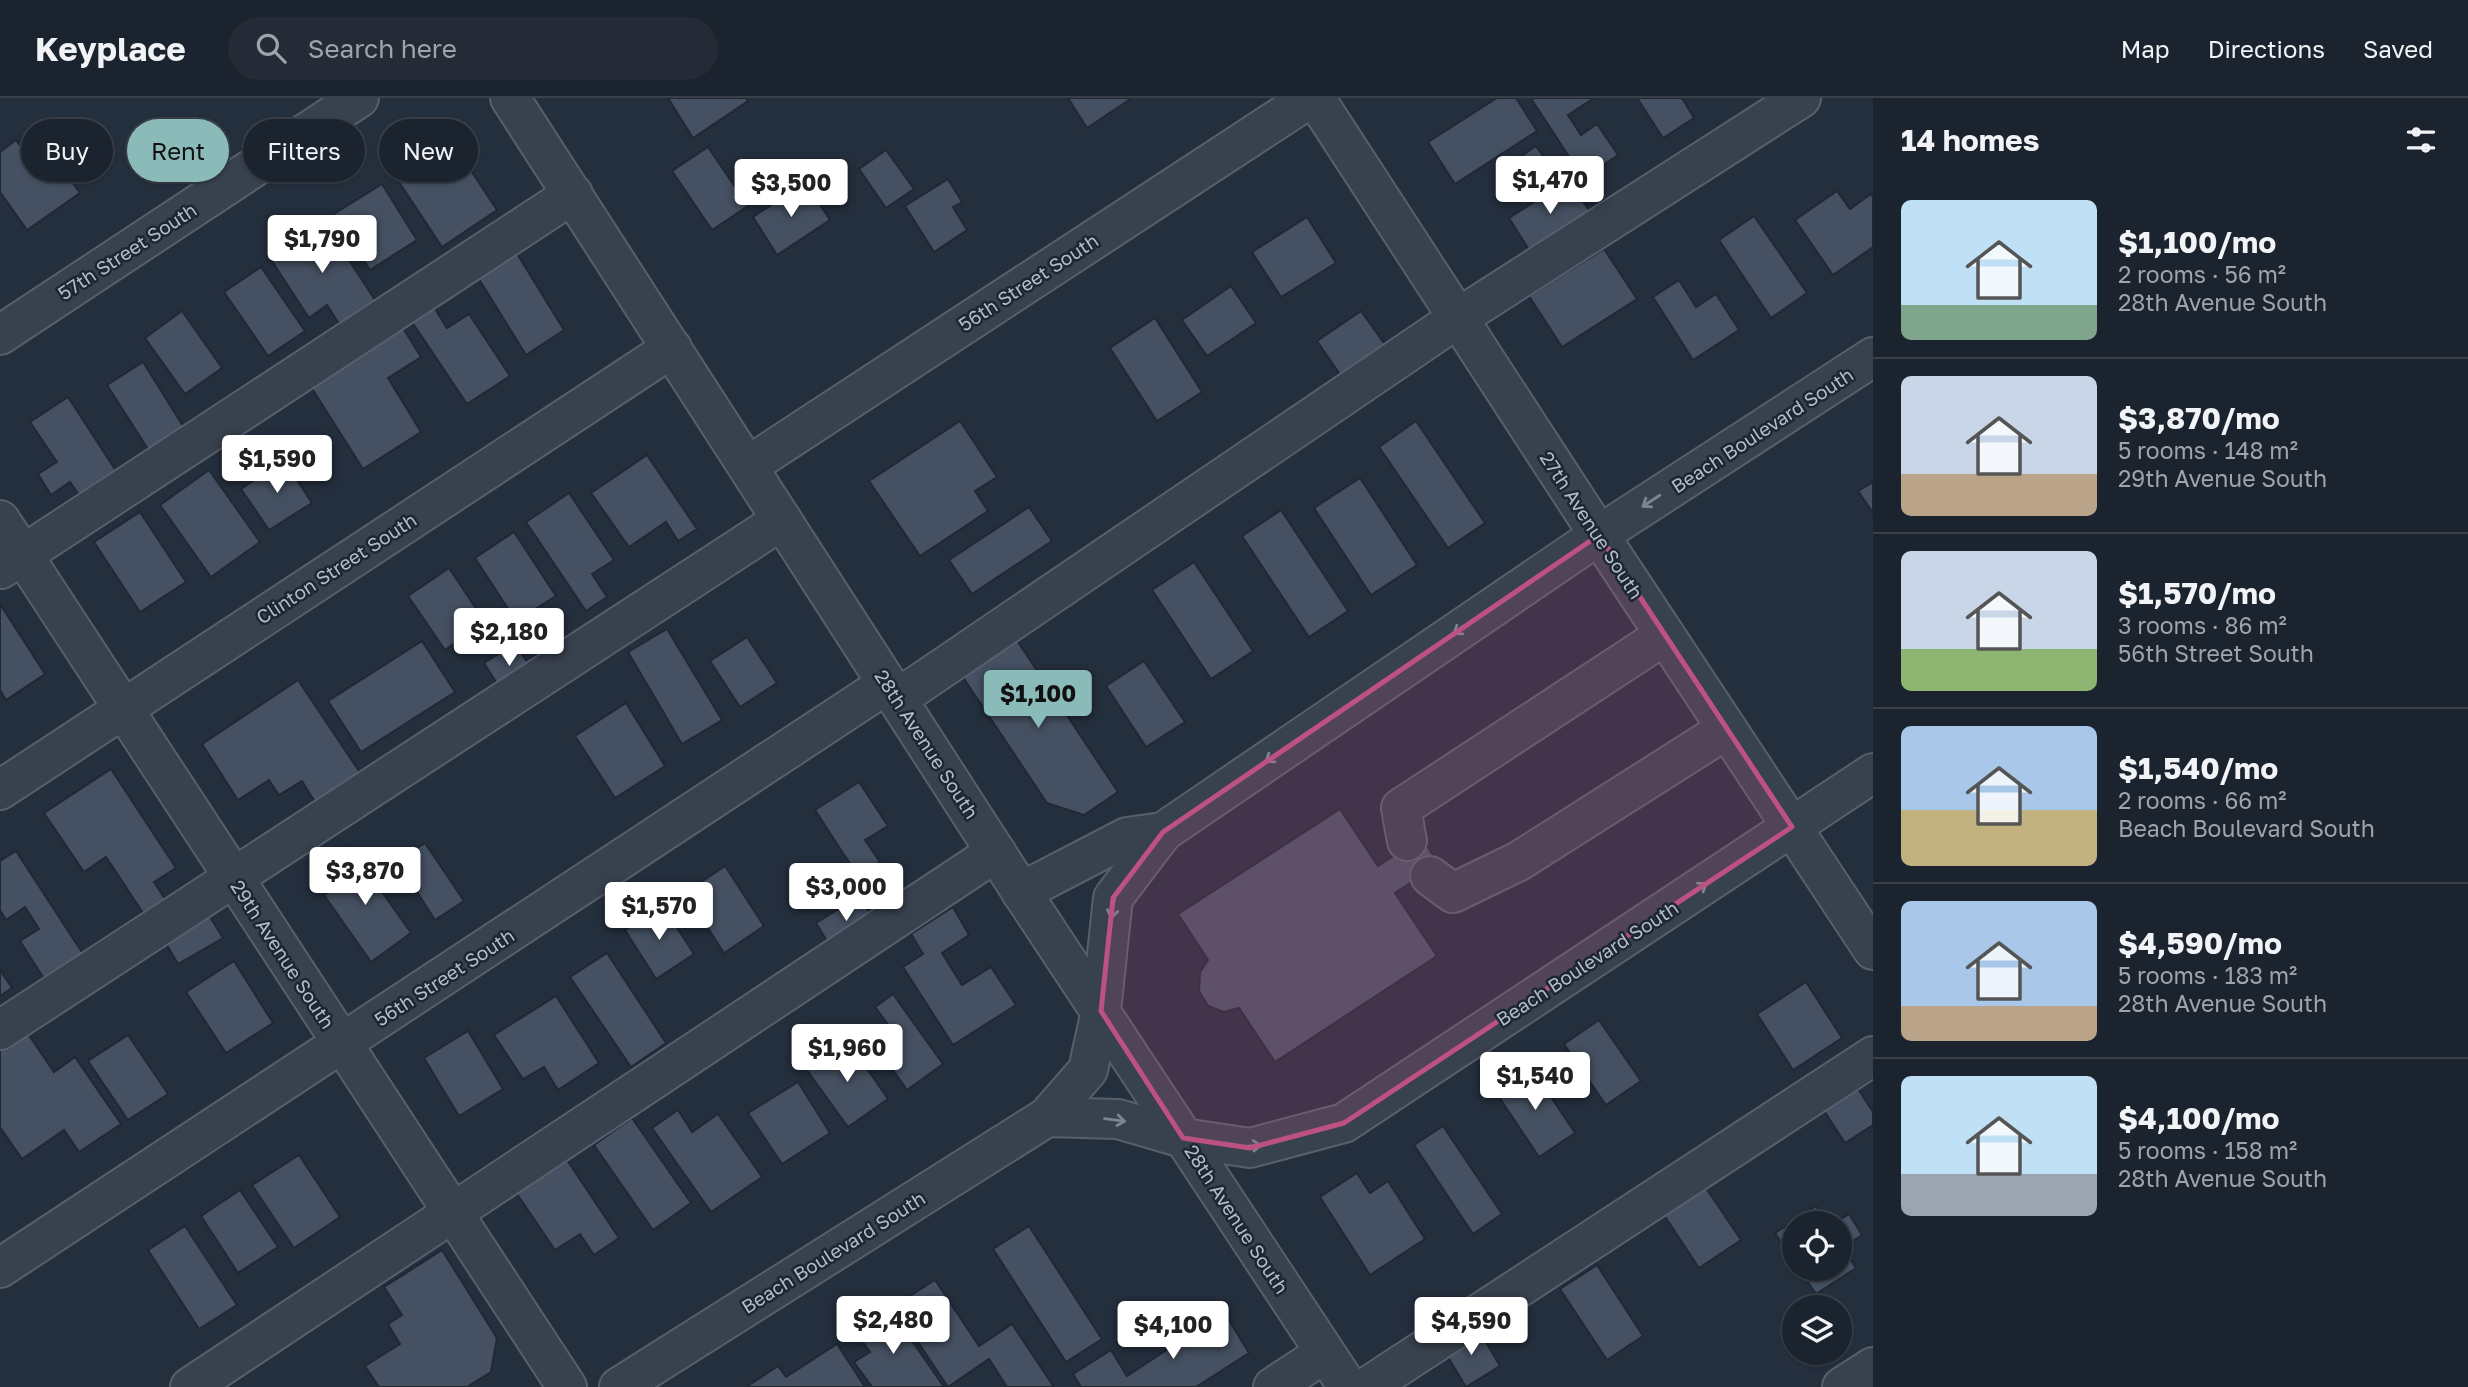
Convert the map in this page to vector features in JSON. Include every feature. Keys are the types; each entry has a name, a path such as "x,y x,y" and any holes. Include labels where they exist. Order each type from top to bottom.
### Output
{"street":[{"name":"57th Street South","path":"0,335 359,98"},
{"name":"28th Avenue South","path":"510,98 1021,892 1348,1387"},
{"name":"27th Avenue South","path":"1312,98 1873,950"},
{"name":"56th Street South","path":"748,467 1312,98"},
{"name":"56th Street South","path":"0,1268 342,1044 892,692 1458,318 1801,98"},
{"path":"11,562 573,194"},
{"name":"Clinton Street South","path":"0,790 672,348"},
{"name":"Beach Boulevard South","path":"619,1387 1047,1117 1088,1070 1101,1012 1113,898 1163,832 1599,535 1873,357"},
{"name":"29th Avenue South","path":"0,520 11,562 122,709 567,1387"},
{"path":"0,1030 782,520"},
{"path":"1406,841 1401,808 1665,635"},
{"path":"1430,876 1453,893 1519,861 1727,729"},
{"name":"Beach Boulevard South","path":"1047,1117 1118,1119 1183,1138 1250,1148 1344,1123 1873,773"},
{"name":"Beach Boulevard South","path":"1021,892 1127,837 1163,832"},
{"path":"190,1387 996,852"},
{"path":"1367,1387 1873,1056"},
{"path":"1273,1387 1325,1353"},
{"path":"1842,1387 1873,1367"}],"highlighted area":[{"path":"1599,535 1792,827 1344,1123 1250,1148 1183,1138 1101,1011 1113,898 1163,832"}],"building":[{"path":"668,98 746,98 748,101 693,138"},
{"path":"1068,98 1128,98 1129,100 1087,128"},
{"path":"1497,98 1516,98 1537,131 1455,184 1428,142"},
{"path":"1594,98 1568,115 1581,135 1597,124 1618,155 1583,178 1532,100"},
{"path":"1637,98 1682,98 1694,118 1663,138"},
{"path":"16,140 21,147 21,182 72,182 80,193 27,230 0,192 0,152"},
{"path":"1536,146 1554,171 1515,199 1497,173"},
{"path":"708,147 748,206 712,230 672,171"},
{"path":"886,150 914,189 886,208 859,169"},
{"path":"948,179 962,202 953,207 967,230 934,252 905,206"},
{"path":"1568,180 1591,213 1531,253 1509,218"},
{"path":"478,181 497,210 442,247 399,182"},
{"path":"805,182 830,220 777,255 753,217"},
{"path":"382,184 417,240 370,270 334,214"},
{"path":"1837,191 1850,209 1871,194 1873,197 1873,247 1833,275 1795,220"},
{"path":"1754,216 1807,293 1771,318 1719,240"},
{"path":"1307,217 1336,263 1281,297 1252,252"},
{"path":"322,219 377,303 341,327 327,305 309,318 268,255"},
{"path":"1604,249 1637,299 1562,347 1529,296"},
{"path":"516,252 564,330 526,355 477,276"},
{"path":"261,267 305,331 268,356 224,292"},
{"path":"1679,280 1696,307 1716,294 1739,330 1693,360 1653,297"},
{"path":"1231,286 1256,323 1207,356 1182,320"},
{"path":"434,307 447,328 469,314 510,376 467,404 412,322"},
{"path":"182,311 222,368 185,394 145,338"},
{"path":"1361,311 1386,346 1341,376 1317,341"},
{"path":"1155,318 1202,392 1157,421 1110,348"},
{"path":"398,320 421,357 388,378 421,432 363,469 306,379"},
{"path":"143,362 188,434 153,457 107,385"},
{"path":"68,397 120,477 83,501 70,482 51,495 38,474 57,462 30,422"},
{"path":"960,421 997,477 975,491 988,511 920,556 869,481"},
{"path":"1416,421 1485,523 1448,548 1379,447"},
{"path":"647,455 697,529 678,541 666,522 629,547 591,493"},
{"path":"284,460 312,503 269,530 241,489"},
{"path":"209,470 260,542 211,577 160,505"},
{"path":"1360,478 1417,565 1371,595 1314,508"},
{"path":"1873,482 1873,513 1858,491"},
{"path":"569,493 614,560 592,574 607,597 586,611 526,522"},
{"path":"1029,507 1052,541 972,594 949,560"},
{"path":"1281,510 1348,611 1309,637 1242,536"},
{"path":"140,512 186,582 140,612 94,542"},
{"path":"514,532 556,596 516,621 475,558"},
{"path":"1194,562 1253,651 1211,679 1152,590"},
{"path":"449,568 485,622 445,650 408,596"},
{"path":"0,604 45,674 6,700 0,690"},
{"path":"667,629 722,720 682,744 628,652"},
{"path":"1014,636 1118,792 1084,815 1047,803 960,673"},
{"path":"747,637 777,683 740,707 710,661"},
{"path":"422,641 455,692 361,752 328,701"},
{"path":"515,643 534,673 503,693 484,663"},
{"path":"1144,661 1185,722 1146,747 1106,686"},
{"path":"298,680 363,777 318,807 302,781 279,795 269,780 238,800 202,744"},
{"path":"626,703 665,766 615,798 575,736"},
{"path":"111,769 176,868 154,882 167,902 145,916 106,857 84,872 44,813"},
{"path":"859,782 888,826 865,840 880,862 858,876 815,810"},
{"path":"1340,809 1378,866 1421,837 1439,864 1395,893 1437,956 1275,1062 1239,1008 1224,1012 1208,1006 1199,991 1200,972 1208,960 1178,914"},
{"path":"425,843 464,901 435,920 397,861"},
{"path":"349,845 411,933 371,962 324,895 344,881 329,859"},
{"path":"16,851 87,960 48,985 20,941 39,929 25,907 6,920 0,910 0,861"},
{"path":"725,866 764,926 724,953 685,893"},
{"path":"859,896 876,923 833,951 816,923"},
{"path":"202,904 223,938 178,964 158,930"},
{"path":"663,906 694,954 656,979 625,930"},
{"path":"953,907 969,935 942,953 962,985 991,967 1016,1005 953,1045 903,967 923,954 911,934"},
{"path":"607,953 666,1043 631,1067 570,977"},
{"path":"234,961 273,1023 226,1053 186,992"},
{"path":"0,970 12,988 0,996"},
{"path":"1806,982 1842,1038 1793,1070 1757,1014"},
{"path":"893,994 943,1064 907,1090 874,1043 892,1030 875,1007"},
{"path":"556,996 599,1063 558,1090 544,1067 523,1079 494,1035"},
{"path":"1599,1020 1641,1081 1606,1105 1564,1044"},
{"path":"24,1028 54,1072 75,1057 121,1124 79,1152 64,1130 22,1159 0,1127 0,1044"},
{"path":"468,1031 503,1089 459,1116 424,1058"},
{"path":"128,1035 168,1094 128,1120 88,1061"},
{"path":"847,1040 888,1099 848,1127 806,1069"},
{"path":"1531,1067 1575,1133 1539,1157 1495,1091"},
{"path":"798,1082 830,1133 782,1164 748,1113"},
{"path":"1855,1084 1873,1112 1873,1125 1845,1143 1821,1106"},
{"path":"678,1110 692,1132 718,1114 762,1177 711,1212 652,1128"},
{"path":"632,1118 691,1203 653,1230 594,1145"},
{"path":"1443,1126 1502,1214 1473,1234 1414,1145"},
{"path":"563,1154 619,1238 594,1255 580,1234 555,1250 513,1188"},
{"path":"299,1155 340,1217 294,1248 252,1185"},
{"path":"1357,1173 1370,1193 1388,1181 1425,1239 1370,1275 1320,1197"},
{"path":"1700,1179 1741,1240 1699,1268 1658,1206"},
{"path":"240,1190 278,1247 238,1273 201,1216"},
{"path":"1852,1219 1862,1235 1852,1242"},
{"path":"185,1226 237,1305 199,1329 148,1250"},
{"path":"1029,1226 1102,1339 1066,1362 993,1249"},
{"path":"1782,1228 1782,1243 1775,1233"},
{"path":"442,1250 497,1338 491,1372 467,1387 379,1387 365,1366 400,1344 388,1324 402,1315 384,1287"},
{"path":"1597,1265 1643,1336 1607,1360 1560,1289"},
{"path":"935,1280 979,1346 1012,1324 1054,1387 1007,1387 989,1359 948,1387 894,1306"},
{"path":"1807,1281 1836,1281 1816,1294"},
{"path":"890,1309 944,1387 872,1387 854,1362 870,1352 855,1332"},
{"path":"1224,1312 1249,1353 1196,1387 1081,1387 1073,1374 1111,1350 1127,1376"},
{"path":"1477,1327 1500,1366 1466,1387 1442,1347"},
{"path":"837,1344 865,1387 746,1387 778,1366 786,1377"}]}
